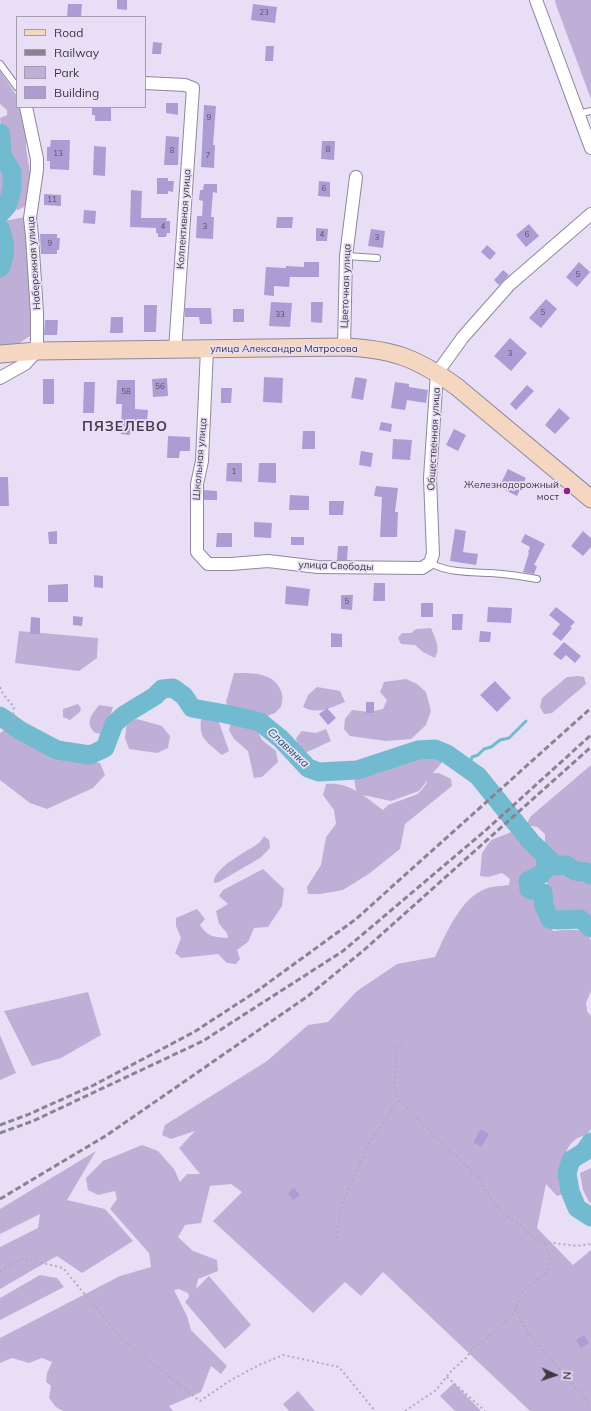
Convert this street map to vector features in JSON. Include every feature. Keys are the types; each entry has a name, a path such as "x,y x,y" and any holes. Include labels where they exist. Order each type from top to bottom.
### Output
{"main road":[{"name":"улица Александра Матросова","path":"0,354 37,351 344,347 381,350 418,362 437,373 463,392 591,498"}],"street":[{"path":"536,0 591,148"},
{"name":"Коллективная улица","path":"146,83 185,85 194,88 175,350"},
{"name":"Набережная улица","path":"26,108 37,165 30,218 37,313 37,351"},
{"name":"Цветочная улица","path":"344,347 346,256 356,177"},
{"path":"437,373 463,337 509,285 591,214"},
{"name":"Школьная улица","path":"207,349 202,461 197,484 197,552 208,564"},
{"path":"0,378 25,364 37,351"},
{"name":"Общественная улица","path":"432,558 430,478 437,373"},
{"name":"улица Свободы","path":"208,564 268,561 318,567 422,568 432,558"}],"lane":[{"path":"0,64 16,86"},
{"path":"578,114 591,111"},
{"path":"346,256 377,258"},
{"path":"432,558 437,566 457,571 505,574 537,579"}],"path":[{"path":"0,687 3,694 14,707 13,717 8,726 6,729 0,729"},
{"path":"403,1045 397,1048 394,1089 399,1100 434,1136 479,1177 490,1198 502,1212 519,1224 533,1238 545,1242 577,1246 591,1244"},
{"path":"336,1238 342,1204 366,1146 399,1100"},
{"path":"406,1411 436,1390 467,1357 473,1347 483,1342 513,1314 523,1290 547,1272 550,1259 545,1242"},
{"path":"0,1272 22,1258 62,1268 122,1339 200,1401 232,1380 259,1365 283,1356 339,1367 375,1411"},
{"path":"516,1307 522,1323 531,1337 591,1405"},
{"path":"447,1377 485,1411"}],"green space":[{"path":"555,0 591,0 591,99 556,5"},
{"path":"0,71 16,95 16,108 21,108 26,129 26,148 31,179 26,206 18,210 12,208 6,203 0,207 0,136 2,133 0,118 7,115 7,110 0,104"},
{"path":"25,217 35,307 30,336 18,344 0,345 0,242 4,247 10,244 10,237 4,226 5,221"},
{"path":"431,628 436,639 437,654 435,658 423,652 415,645 401,644 398,638 402,633 411,633 416,629"},
{"path":"19,631 98,638 97,658 79,671 15,663"},
{"path":"234,673 263,675 275,681 282,694 281,707 275,713 260,719 258,732 262,740 276,751 278,762 262,777 254,778 248,751 234,739 229,730 233,715 226,702"},
{"path":"567,677 584,677 586,684 552,713 544,714 540,707 542,698"},
{"path":"406,679 417,684 426,692 431,711 426,725 411,739 386,741 350,736 344,729 345,719 352,710 369,712 383,709 387,700 380,692 384,682"},
{"path":"317,687 340,691 345,702 319,711 303,707 308,695"},
{"path":"78,704 81,708 80,712 70,720 63,717 63,709"},
{"path":"99,705 113,707 104,734 95,733 90,725 90,719"},
{"path":"216,714 229,751 222,755 207,742 201,729 202,715"},
{"path":"137,719 162,726 170,736 168,748 157,753 129,749 125,738 127,722"},
{"path":"6,729 52,753 100,763 105,775 93,788 47,809 30,803 0,780 0,733"},
{"path":"326,729 331,741 307,752 299,750 296,738 302,731 316,733"},
{"path":"430,751 446,758 433,773 439,773 451,779 452,786 405,824 400,849 370,873 343,890 320,894 308,894 307,887 321,865 326,837 336,824 334,810 323,795 326,784 341,785 356,791 354,777","holes":["427,781 418,794 388,805 383,810 363,795 391,801 419,791"]},
{"path":"591,765 591,923 580,917 572,916 559,918 553,914 548,904 547,880 554,862 545,844 545,834 537,827 526,825 531,816"},
{"path":"514,831 541,858 542,866 538,872 523,879 519,885 521,893 529,897 536,892 553,931 580,931 589,936 591,941 591,991 586,1003 587,1011 591,1016 591,1129 586,1135 576,1139 567,1150 564,1164 566,1193 557,1196 546,1184 537,1228 573,1265 591,1250 591,1411 530,1411 383,1272 361,1296 345,1282 313,1313 213,1221 242,1192 231,1184 210,1186 201,1223 185,1225 178,1237 193,1251 217,1260 218,1271 198,1279 196,1289 209,1276 251,1325 225,1349 185,1302 189,1297 188,1293 179,1289 174,1290 187,1316 191,1330 227,1366 221,1374 211,1366 201,1392 169,1406 173,1411 63,1411 56,1407 49,1398 51,1386 46,1382 47,1373 52,1362 42,1358 29,1363 12,1358 0,1363 0,1338 120,1276 151,1267 149,1253 110,1209 117,1199 115,1191 98,1195 88,1190 86,1178 103,1161 142,1145 158,1151 174,1169 180,1182 187,1174 200,1174 179,1148 195,1131 171,1139 162,1135 165,1125 267,1061 308,1025 328,1022 357,991 397,964 435,957 455,918 468,901 485,889 509,885 510,879 502,873 488,877 480,876 482,853 491,840"},
{"path":"264,836 269,840 270,848 260,858 219,882 214,883 215,877 224,866 259,843"},
{"path":"263,869 284,889 282,906 268,927 254,928 248,942 237,950 240,959 236,964 227,963 218,954 181,958 175,953 181,938 176,926 176,918 197,909 205,919 200,925 206,932 215,937 228,938 227,933 219,924 216,911 228,904 219,896 223,890"},
{"path":"88,992 101,1035 61,1058 32,1066 4,1011"},
{"path":"0,1035 16,1073 0,1080"},
{"path":"96,1151 67,1200 105,1209 133,1241 82,1273 57,1256 0,1289 0,1247 38,1228 40,1214 0,1234 0,1209"},
{"path":"591,1168 591,1203 583,1190 580,1173"},
{"path":"40,1275 57,1278 64,1287 0,1320 0,1298"},
{"path":"454,1383 481,1411 455,1411 440,1396"},
{"path":"298,1391 315,1411 289,1411 283,1404"}],"building":[{"path":"117,0 127,0 127,10 117,9"},
{"path":"68,4 82,4 81,16 67,16"},
{"path":"253,4 277,7 275,23 251,20"},
{"path":"153,42 162,43 161,54 152,54"},
{"path":"266,46 274,46 273,61 265,61"},
{"path":"166,103 178,103 178,115 166,113"},
{"path":"204,105 216,106 213,145 215,145 214,168 201,167"},
{"path":"92,108 111,108 111,121 95,121 95,115 92,115"},
{"path":"166,136 179,137 178,165 164,165"},
{"path":"51,140 70,140 69,170 50,169 50,161 47,161 47,147 50,147"},
{"path":"322,141 335,141 334,160 321,159"},
{"path":"94,146 106,147 105,176 93,175"},
{"path":"157,178 168,178 168,181 174,181 173,192 168,191 168,194 157,194"},
{"path":"319,181 330,182 330,197 318,196"},
{"path":"204,184 217,184 217,193 213,192 211,217 214,217 213,239 196,238 197,216 202,216 203,201 199,200 200,190 203,190"},
{"path":"131,190 142,191 141,218 167,218 166,221 170,221 170,233 167,233 166,237 158,237 156,228 130,227"},
{"path":"44,194 61,195 61,206 44,205"},
{"path":"84,210 96,211 95,224 83,223"},
{"path":"277,217 293,217 292,228 276,228"},
{"path":"529,224 539,236 526,247 516,235"},
{"path":"316,228 328,229 327,241 316,241"},
{"path":"371,229 385,231 383,248 368,246"},
{"path":"40,234 57,234 57,238 60,238 59,250 57,250 57,254 41,254"},
{"path":"487,245 496,253 490,260 481,252"},
{"path":"304,262 319,262 319,277 290,277 289,287 274,286 274,296 264,295 266,267 304,267"},
{"path":"579,262 590,272 577,287 566,277"},
{"path":"503,270 509,275 499,285 494,280"},
{"path":"546,299 557,309 541,328 529,318"},
{"path":"271,302 292,303 290,327 269,326"},
{"path":"311,302 323,302 322,323 311,322"},
{"path":"144,305 157,305 156,332 144,332"},
{"path":"185,308 211,308 212,324 200,324 199,317 185,317"},
{"path":"233,309 244,309 244,322 233,322"},
{"path":"111,317 123,317 123,333 110,333"},
{"path":"45,320 58,320 57,335 44,335"},
{"path":"510,338 527,353 511,371 494,356"},
{"path":"264,377 283,378 282,403 263,402"},
{"path":"355,377 367,379 363,400 351,398"},
{"path":"167,378 168,396 153,397 152,379"},
{"path":"43,379 54,379 54,404 43,404"},
{"path":"117,380 135,380 135,409 148,410 147,421 130,421 130,435 121,434 122,404 116,404"},
{"path":"84,382 95,382 94,413 83,413"},
{"path":"395,382 409,384 409,387 428,390 426,403 407,400 405,410 391,408"},
{"path":"527,385 534,391 516,410 510,404"},
{"path":"221,388 232,388 231,403 221,403"},
{"path":"559,408 570,418 555,434 545,425"},
{"path":"381,422 392,424 391,432 379,430"},
{"path":"454,429 466,435 458,451 446,445"},
{"path":"303,431 315,431 315,449 302,449"},
{"path":"168,436 190,437 190,451 180,451 179,458 167,458"},
{"path":"393,439 412,440 410,460 392,459"},
{"path":"361,451 373,453 371,467 359,465"},
{"path":"227,463 242,463 242,482 226,481"},
{"path":"259,463 276,463 276,483 258,482"},
{"path":"508,469 526,478 517,496 499,487"},
{"path":"0,477 8,477 9,506 0,506"},
{"path":"376,486 398,488 395,512 398,512 397,537 380,537 382,497 374,496"},
{"path":"204,490 217,491 217,500 204,500"},
{"path":"290,495 309,496 309,510 289,510"},
{"path":"329,501 344,501 343,515 329,515"},
{"path":"254,522 272,523 271,538 254,537"},
{"path":"455,529 466,531 463,552 478,554 476,565 450,561"},
{"path":"57,531 57,544 49,544 48,532"},
{"path":"583,531 591,538 591,547 583,556 571,546"},
{"path":"217,533 232,533 232,547 216,547"},
{"path":"525,534 545,544 534,565 537,566 534,574 523,572 530,547 521,542"},
{"path":"291,537 304,537 304,545 291,545"},
{"path":"338,546 348,546 347,560 337,560"},
{"path":"94,575 103,576 103,588 94,587"},
{"path":"374,583 385,583 385,601 373,601"},
{"path":"68,584 68,602 48,602 48,585"},
{"path":"286,586 310,589 308,606 285,604"},
{"path":"341,595 353,595 352,610 341,609"},
{"path":"421,603 433,603 433,617 421,617"},
{"path":"488,607 512,608 511,623 487,622"},
{"path":"556,607 575,622 561,641 552,634 560,624 549,615"},
{"path":"452,614 463,614 462,630 452,630"},
{"path":"73,616 83,617 82,626 73,625"},
{"path":"31,617 40,618 40,634 30,634"},
{"path":"480,631 491,632 490,642 479,642"},
{"path":"331,633 342,634 342,647 331,647"},
{"path":"564,642 581,656 575,663 566,655 561,660 553,654"},
{"path":"495,681 511,698 497,712 480,695"},
{"path":"366,702 374,702 374,713 366,713"},
{"path":"327,708 336,718 328,725 319,714"},
{"path":"481,1129 489,1134 481,1147 473,1142"},
{"path":"294,1188 300,1195 293,1200 288,1193"},
{"path":"584,1335 589,1343 581,1348 576,1340"}],"waterway":[{"path":"0,133 2,155 12,172 12,189 7,206 0,214"},
{"path":"0,228 4,248 4,258 0,268"},
{"name":"Славянка","path":"0,716 21,731 57,750 90,755 105,748 114,724 124,715 155,696 162,689 173,688 184,696 192,708 260,722 281,739 308,768 319,772 357,770 418,750 435,749 447,754 478,776 532,843 544,854 547,866 542,874 528,881 529,889 543,893 544,906 550,919 580,919 591,928"},
{"path":"469,769 472,757 478,755 484,749 491,747 500,740 509,738 526,721"},
{"path":"544,854 556,866 566,865 575,871 586,872 591,875"},
{"name":"Славянка","path":"591,1142 584,1152 571,1160 567,1173 570,1191 577,1208 591,1217"}],"railway":[{"path":"0,1125 27,1115 94,1085 194,1032 257,991 356,919 591,708"},
{"path":"0,1133 33,1121 203,1041 343,951 486,830 591,735"},
{"path":"0,1199 107,1135 308,996 364,950 591,747"}],"place":[{"name":"Железнодорожный мост","path":"567,491"}],"district":[{"name":"ПЯЗЕЛЕВО","path":"125,427"}]}
